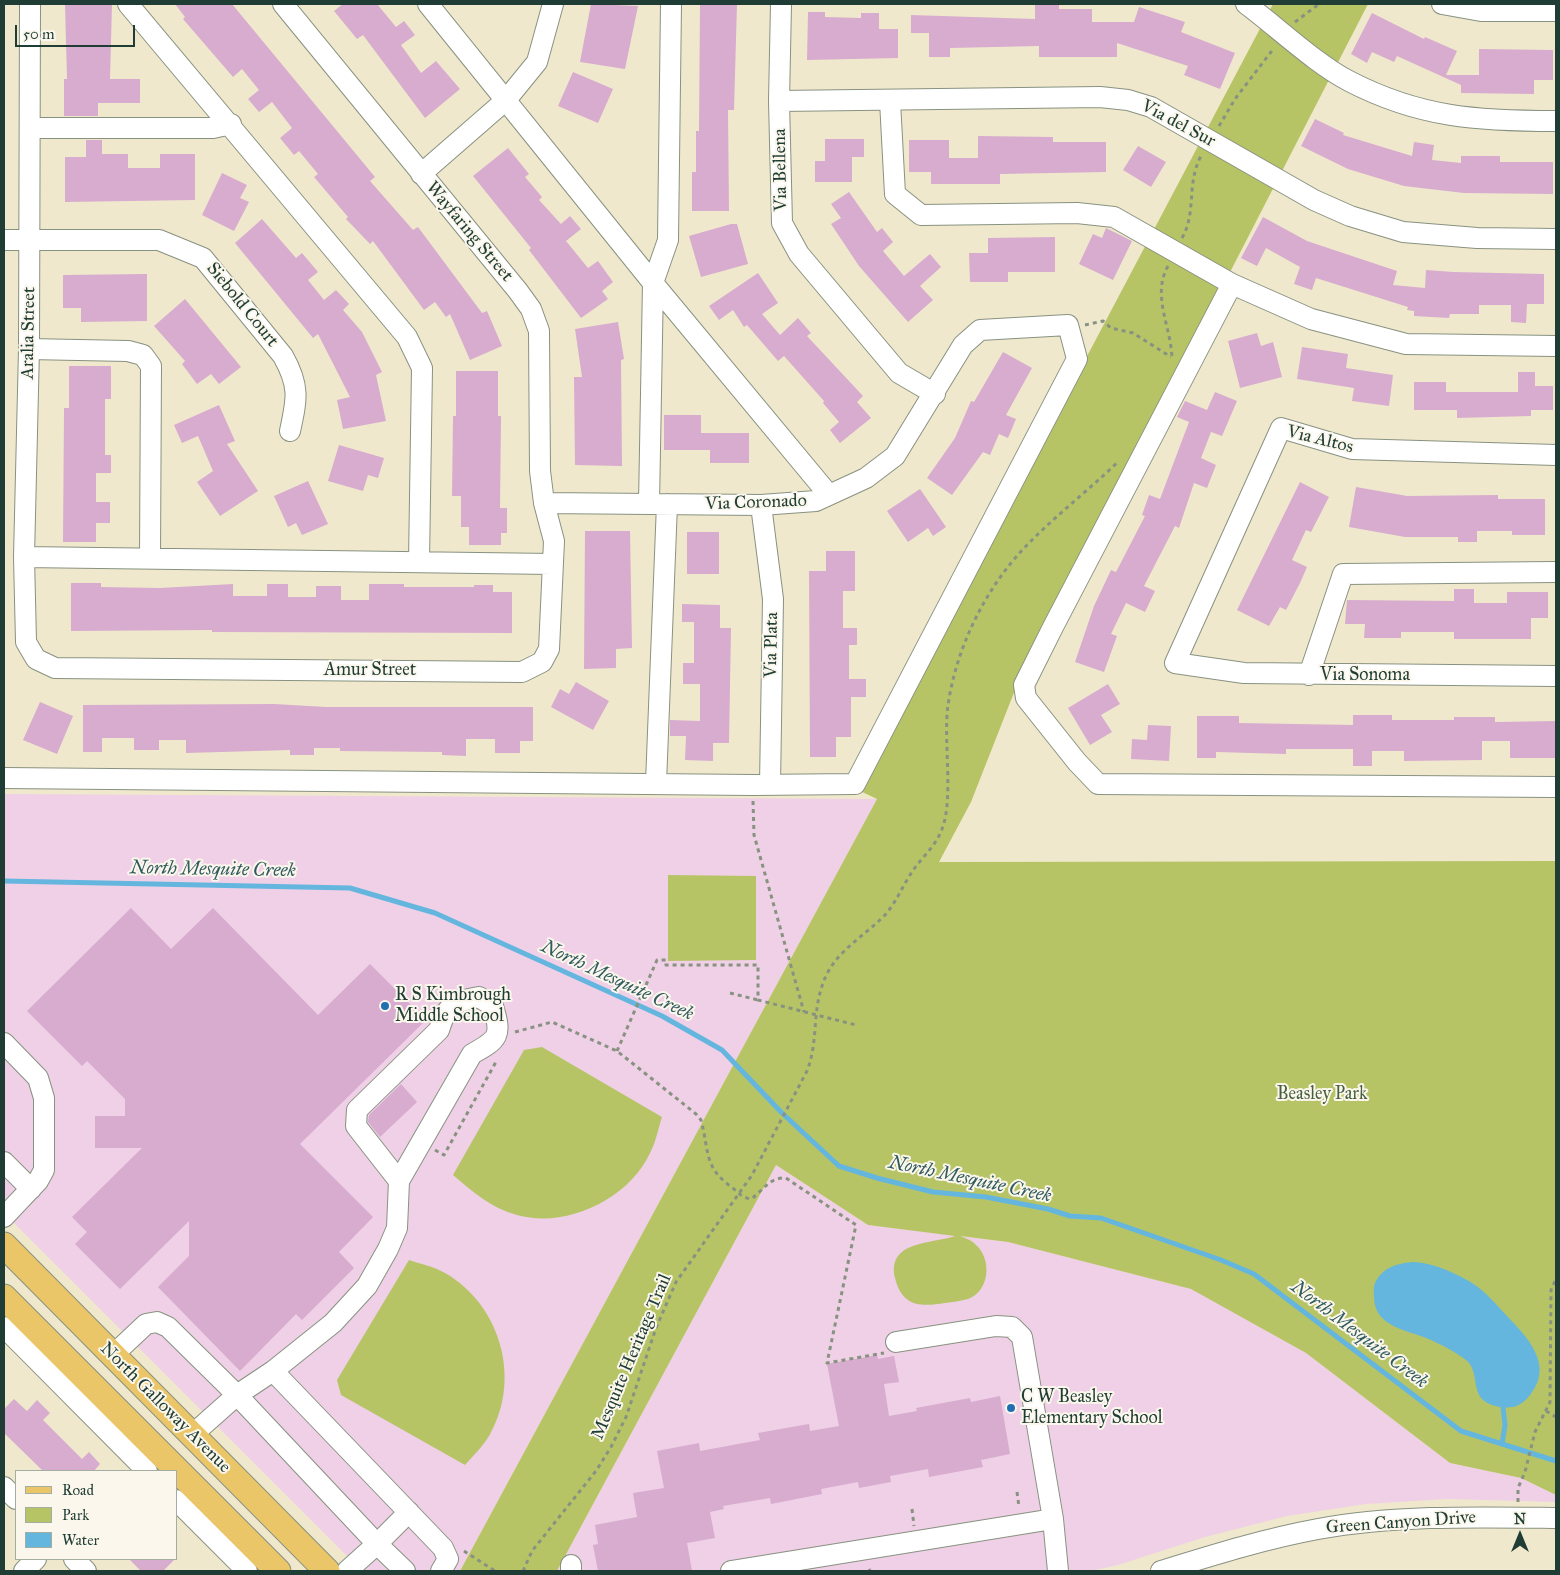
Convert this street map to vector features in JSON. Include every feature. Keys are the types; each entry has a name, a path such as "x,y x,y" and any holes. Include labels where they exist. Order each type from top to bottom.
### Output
{"main road":[{"name":"North Galloway Avenue","path":"4,1245 327,1571"},
{"name":"North Galloway Avenue","path":"4,1297 156,1465"},
{"path":"156,1465 192,1435"},
{"name":"North Galloway Avenue","path":"178,1484 278,1571"}],"street":[{"name":"Aralia Street","path":"30,4 29,349 24,557 26,642 36,659"},
{"path":"128,4 231,124 407,337 422,368 419,562"},
{"name":"Wayfaring Street","path":"283,4 531,309 539,331 540,471 544,503"},
{"path":"428,4 653,283 829,495"},
{"path":"421,174 506,100 537,62 552,4"},
{"path":"656,783 658,504 653,283 668,240 671,4"},
{"name":"Via Bellena","path":"781,4 779,101 782,223 799,254 899,373 935,394"},
{"path":"1246,4 1348,81 1410,108 1447,116 1486,120 1556,121"},
{"path":"1442,4 1481,11 1556,11"},
{"name":"Via del Sur","path":"779,101 1100,97 1128,100 1151,107 1314,200 1350,216 1403,232 1477,238 1556,239"},
{"path":"890,101 895,194 921,216 1077,213 1114,217 1176,250 1232,284 1311,319 1406,344 1556,346"},
{"path":"30,128 213,128 231,124"},
{"name":"Siebold Court","path":"4,240 160,240 203,258 283,356 294,374 297,398 290,431"},
{"path":"1232,284 1044,644 1024,685 1026,698 1077,762 1098,784 1556,787"},
{"path":"4,778 761,785 855,784 1077,359 1068,325"},
{"name":"Via Coronado","path":"544,503 760,505 816,501 866,478 895,456 935,394 963,345 980,330 1068,325"},
{"path":"29,349 128,351 143,355 151,366 150,558"},
{"name":"Via Altos","path":"1175,663 1281,428 1352,449 1556,455"},
{"name":"Amur Street","path":"36,659 55,668 522,672 542,662 549,649 554,541 544,503"},
{"name":"Via Plata","path":"760,505 773,599 761,785"},
{"path":"24,557 553,564"},
{"path":"1309,675 1343,574 1556,572"},
{"name":"Via Sonoma","path":"1175,663 1244,673 1556,676"},
{"path":"192,1435 237,1395 273,1371 333,1324 367,1286 388,1249 396,1228 399,1181 472,1054 493,1042 499,1026 493,1006 479,997 457,1001 445,1012 439,1030 357,1110 356,1126 399,1181"},
{"path":"4,1043 38,1078 44,1098 44,1170 38,1182 4,1217"},
{"path":"4,1162 31,1189"},
{"path":"113,1355 146,1324 157,1322 168,1328 237,1395 377,1544 405,1571"},
{"path":"891,1347 996,1326 1012,1328 1022,1337 1053,1519 1058,1571"},
{"path":"4,1327 156,1465"},
{"path":"273,1371 443,1548 448,1559 441,1571"},
{"path":"4,1487 15,1498"},
{"path":"178,1502 247,1571"},
{"path":"347,1571 409,1512"},
{"name":"Green Canyon Drive","path":"1161,1571 1240,1546 1318,1529 1406,1520 1556,1518"},
{"path":"731,1571 1053,1519"},
{"path":"24,1571 35,1560"},
{"path":"75,1560 86,1571"}],"path":[{"path":"1219,126 1235,99 1285,34 1295,22 1319,4"},
{"path":"1171,366 1172,358 1161,299 1165,271 1187,230 1191,184 1194,170 1201,156"},
{"path":"1068,325 1103,322 1111,328 1133,333 1172,358"},
{"path":"814,1014 820,990 829,971 842,954 890,911 906,880 942,831 946,804 948,705 957,666 984,602 1016,557 1032,540 1122,458"},
{"path":"761,785 754,835 804,1012"},
{"path":"617,1051 657,960 666,960 666,965 758,965 758,1000"},
{"path":"730,993 856,1024"},
{"name":"Mesquite Heritage Trail","path":"523,1571 532,1551 592,1477 611,1446 626,1417 656,1328 676,1282 706,1237 739,1194 807,1071 813,1055 814,1014"},
{"path":"513,1032 552,1022 617,1051 696,1114 701,1120 712,1170 719,1179 739,1194 751,1199 771,1180 786,1178 856,1225 827,1363 891,1347"},
{"path":"444,1155 499,1056"},
{"path":"1518,1518 1518,1488 1525,1472 1536,1432 1550,1402 1552,1362 1551,1290 1556,1279"},
{"path":"1546,1411 1556,1417"}],"shaded area":[{"name":"R S Kimbrough Middle School","path":"4,794 877,799 460,1571 362,1571 4,1213"},
{"name":"C W Beasley Elementary School","path":"776,1165 868,1225 1008,1242 1192,1289 1306,1353 1450,1463 1521,1478 1556,1495 1556,1502 1448,1499 1366,1504 1287,1516 1205,1537 1118,1565 1091,1571 557,1571"}],"green space":[{"name":"Beasley Park","path":"1273,4 1368,4 1015,690 971,802 939,862 1556,861 1556,1495 1521,1478 1450,1463 1306,1353 1191,1289 1008,1242 960,1236 974,1243 985,1258 986,1274 981,1289 968,1299 928,1305 914,1303 902,1295 898,1288 894,1266 898,1257 905,1250 914,1246 955,1236 868,1225 776,1165 557,1571 460,1571 877,799 858,790"},
{"path":"668,875 756,876 756,960 668,961"},
{"path":"542,1047 662,1117 650,1153 640,1169 627,1184 612,1197 594,1206 575,1214 556,1218 536,1218 508,1212 491,1204 453,1175 524,1050"},
{"path":"409,1260 441,1271 464,1287 480,1304 492,1324 500,1345 504,1368 504,1391 499,1414 487,1440 465,1465 341,1395 337,1380"}],"water":[{"path":"1419,1262 1443,1269 1472,1283 1490,1297 1529,1341 1539,1362 1540,1372 1537,1384 1530,1395 1518,1406 1501,1407 1483,1400 1476,1387 1474,1373 1466,1360 1437,1343 1396,1327 1381,1316 1376,1308 1374,1298 1375,1283 1382,1273 1390,1267"}],"building":[{"path":"65,4 112,4 110,79 140,79 140,103 98,103 98,116 64,116 64,79 67,79"},
{"path":"175,4 232,4 375,177 370,181 413,230 418,227 482,313 487,311 502,346 470,360 450,314 446,317 435,302 424,310 373,241 370,244 346,219 348,217 314,177 318,174 299,151 294,155 280,138 292,128 272,102 259,112 248,99 259,90 242,69 233,77 183,19 185,17"},
{"path":"343,4 377,4 396,27 404,21 415,35 401,45 421,73 436,61 460,89 425,118 363,35 357,39 334,11"},
{"path":"591,4 638,6 625,69 580,62"},
{"path":"700,4 737,4 734,110 728,110 729,211 692,211 692,172 696,172 696,131 699,131"},
{"path":"1035,4 1059,5 1059,9 1092,9 1092,22 1134,22 1139,7 1185,22 1181,32 1235,53 1220,89 1184,75 1188,66 1117,43 1117,57 1039,57 1039,46 950,48 950,57 929,57 929,33 911,33 911,15 1035,19"},
{"path":"808,12 825,12 825,17 861,18 861,13 879,13 879,29 898,29 898,58 807,60"},
{"path":"1372,13 1424,39 1425,37 1457,51 1446,75 1479,75 1479,49 1553,50 1553,80 1534,80 1534,94 1461,93 1461,85 1397,56 1394,62 1372,52 1367,63 1351,54"},
{"path":"573,72 613,89 598,123 558,106"},
{"path":"1315,119 1344,133 1343,135 1412,156 1414,142 1434,145 1432,160 1461,163 1461,156 1500,156 1500,162 1553,162 1553,194 1464,193 1404,186 1348,169 1301,146"},
{"path":"978,136 1053,137 1053,142 1106,142 1106,172 1000,174 1000,184 931,184 931,172 909,172 909,140 949,140 949,158 978,158"},
{"path":"825,139 864,139 864,157 852,157 852,182 815,182 815,161 825,161"},
{"path":"86,140 102,140 102,154 128,154 128,168 160,168 160,154 195,154 195,200 65,202 65,157 86,157"},
{"path":"1138,146 1166,162 1151,187 1123,170"},
{"path":"508,148 529,174 525,177 542,197 539,200 561,224 570,216 581,229 566,241 588,268 598,261 613,282 602,291 608,299 581,318 529,250 531,248 473,176"},
{"path":"222,173 247,185 240,198 249,202 234,231 202,215"},
{"path":"849,192 877,232 882,228 893,242 883,251 904,276 930,254 941,267 920,286 933,300 908,322 859,266 831,224 841,218 831,204"},
{"path":"1263,217 1307,241 1397,271 1393,285 1425,288 1426,270 1544,274 1544,304 1527,304 1526,323 1511,322 1511,305 1479,305 1479,314 1450,314 1449,318 1414,316 1414,311 1407,310 1408,307 1316,278 1312,290 1294,284 1300,267 1266,248 1257,266 1241,258"},
{"path":"262,219 296,258 302,253 318,272 308,280 324,300 336,290 349,304 343,310 362,332 382,372 376,375 386,421 343,429 337,400 350,397 318,334 313,338 235,243"},
{"path":"737,224 748,264 701,277 689,236"},
{"path":"1106,228 1132,241 1113,280 1079,264 1093,234 1102,238"},
{"path":"1055,237 1055,272 1008,272 1008,282 970,282 969,253 988,253 988,238"},
{"path":"758,273 778,303 762,314 780,335 798,318 811,333 807,336 863,396 857,402 871,418 840,443 830,430 839,422 823,403 824,401 784,356 778,361 747,325 744,327 733,310 719,320 709,306"},
{"path":"147,274 147,321 81,322 81,308 63,308 63,275"},
{"path":"185,299 241,367 219,384 211,374 197,384 182,364 185,361 154,326"},
{"path":"618,322 624,359 621,360 622,466 575,465 574,377 582,377 575,329"},
{"path":"1257,333 1261,346 1273,342 1282,377 1240,388 1228,341"},
{"path":"1302,347 1348,354 1346,368 1393,375 1389,406 1352,401 1354,388 1297,379"},
{"path":"1003,352 1032,368 1006,415 1016,419 1008,438 999,434 990,455 983,452 952,495 927,478 955,438 971,401 974,402"},
{"path":"69,366 111,366 111,399 105,399 105,455 111,455 111,473 96,473 96,502 110,502 110,523 96,523 96,542 63,542 64,408 69,408"},
{"path":"456,371 498,371 498,416 501,416 500,508 507,508 507,533 501,533 501,545 469,545 469,527 461,527 461,496 452,496 453,416 456,416"},
{"path":"1518,372 1535,372 1535,386 1553,386 1553,410 1531,410 1531,416 1457,418 1457,410 1414,410 1414,382 1446,382 1446,392 1518,392"},
{"path":"1215,392 1237,401 1222,436 1211,432 1201,458 1216,465 1207,488 1194,483 1179,528 1175,526 1144,586 1155,591 1145,612 1126,603 1111,634 1117,636 1104,672 1075,662 1094,606 1111,570 1116,572 1145,516 1142,515 1149,495 1160,499 1189,422 1177,417 1185,401 1207,410"},
{"path":"219,405 235,441 227,444 258,491 220,516 197,482 213,471 198,436 182,443 174,425"},
{"path":"664,415 701,415 701,433 749,433 749,463 710,463 710,450 664,450"},
{"path":"339,445 384,458 378,478 368,475 363,491 328,481"},
{"path":"308,481 328,524 302,535 296,523 288,527 274,496"},
{"path":"1300,482 1329,497 1311,532 1306,530 1292,560 1307,567 1300,583 1286,610 1280,607 1269,626 1237,610"},
{"path":"1356,487 1407,496 1498,495 1498,499 1545,499 1545,535 1512,535 1512,531 1477,531 1477,542 1458,542 1458,537 1405,537 1349,527"},
{"path":"920,489 946,527 933,536 928,528 908,542 887,511"},
{"path":"585,531 630,531 632,648 616,649 616,668 584,669"},
{"path":"687,532 719,532 719,574 687,574"},
{"path":"826,551 855,551 855,591 843,591 843,628 857,628 857,645 849,645 849,679 866,679 866,697 851,697 851,737 836,737 836,757 810,757 809,571 826,571"},
{"path":"71,583 101,583 101,587 160,588 233,584 233,596 267,596 267,584 288,584 288,597 316,597 316,586 341,586 341,600 369,600 369,584 404,584 404,587 474,587 474,585 493,585 493,592 512,592 512,633 212,632 212,630 71,631"},
{"path":"1454,589 1474,589 1474,603 1507,603 1507,592 1548,592 1548,618 1531,618 1531,639 1454,639 1454,632 1401,632 1401,638 1364,638 1365,624 1345,624 1347,600 1454,601"},
{"path":"682,604 720,605 720,628 731,628 729,743 713,743 713,761 685,760 686,736 670,736 670,720 700,721 700,684 683,684 683,663 694,663 694,622 682,622"},
{"path":"576,682 609,701 593,730 551,707 560,689 569,694"},
{"path":"1108,684 1120,704 1101,715 1112,732 1090,745 1068,708"},
{"path":"40,702 73,716 57,754 23,740"},
{"path":"274,704 326,707 533,707 533,741 520,741 520,753 495,753 495,739 466,739 466,756 442,755 442,752 340,751 340,748 314,748 314,755 290,755 290,750 186,753 186,740 159,740 159,750 134,750 134,738 102,738 102,752 83,752 83,705"},
{"path":"1353,715 1392,715 1392,720 1454,720 1454,717 1495,717 1495,722 1556,721 1556,758 1510,758 1510,741 1482,741 1482,760 1404,761 1404,751 1372,751 1372,766 1353,766 1353,749 1286,749 1286,754 1216,752 1216,758 1197,758 1197,716 1239,716 1239,723 1353,725"},
{"path":"1148,725 1171,726 1169,761 1131,759 1132,739 1147,740"},
{"path":"131,908 171,949 213,908 318,1015 370,964 426,1020 300,1144 373,1217 339,1252 354,1268 302,1320 296,1314 240,1371 158,1287 189,1256 189,1221 120,1289 75,1244 87,1232 72,1217 142,1148 95,1148 95,1116 125,1116 125,1099 87,1061 82,1066 27,1011"},
{"path":"401,1084 417,1102 380,1137 368,1122 369,1115"},
{"path":"877,1355 878,1359 894,1356 899,1382 884,1384 889,1416 917,1411 916,1408 970,1398 971,1402 1000,1396 1010,1454 981,1460 983,1467 929,1477 928,1469 890,1476 891,1482 859,1488 858,1482 821,1489 822,1494 771,1504 770,1498 723,1506 724,1509 710,1512 715,1538 687,1543 692,1571 598,1571 593,1545 598,1544 595,1525 637,1517 633,1493 664,1488 657,1451 699,1443 700,1451 760,1440 758,1433 809,1424 810,1431 839,1426 827,1364"},
{"path":"14,1399 27,1411 37,1400 50,1413 43,1420 82,1459 89,1452 100,1464 95,1470 42,1470 4,1433 4,1409"},
{"path":"130,1560 174,1560 163,1571 141,1571"}],"waterway":[{"name":"North Mesquite Creek","path":"4,881 350,888 435,913 662,1016 722,1050 782,1113 839,1166 933,1192 986,1197 1048,1209 1070,1216 1101,1218 1221,1260 1254,1274 1461,1431 1556,1461"},
{"path":"1502,1444 1505,1425 1503,1407"}],"place":[{"name":"R S Kimbrough Middle School","path":"385,1006"},
{"name":"C W Beasley Elementary School","path":"1011,1408"}]}
